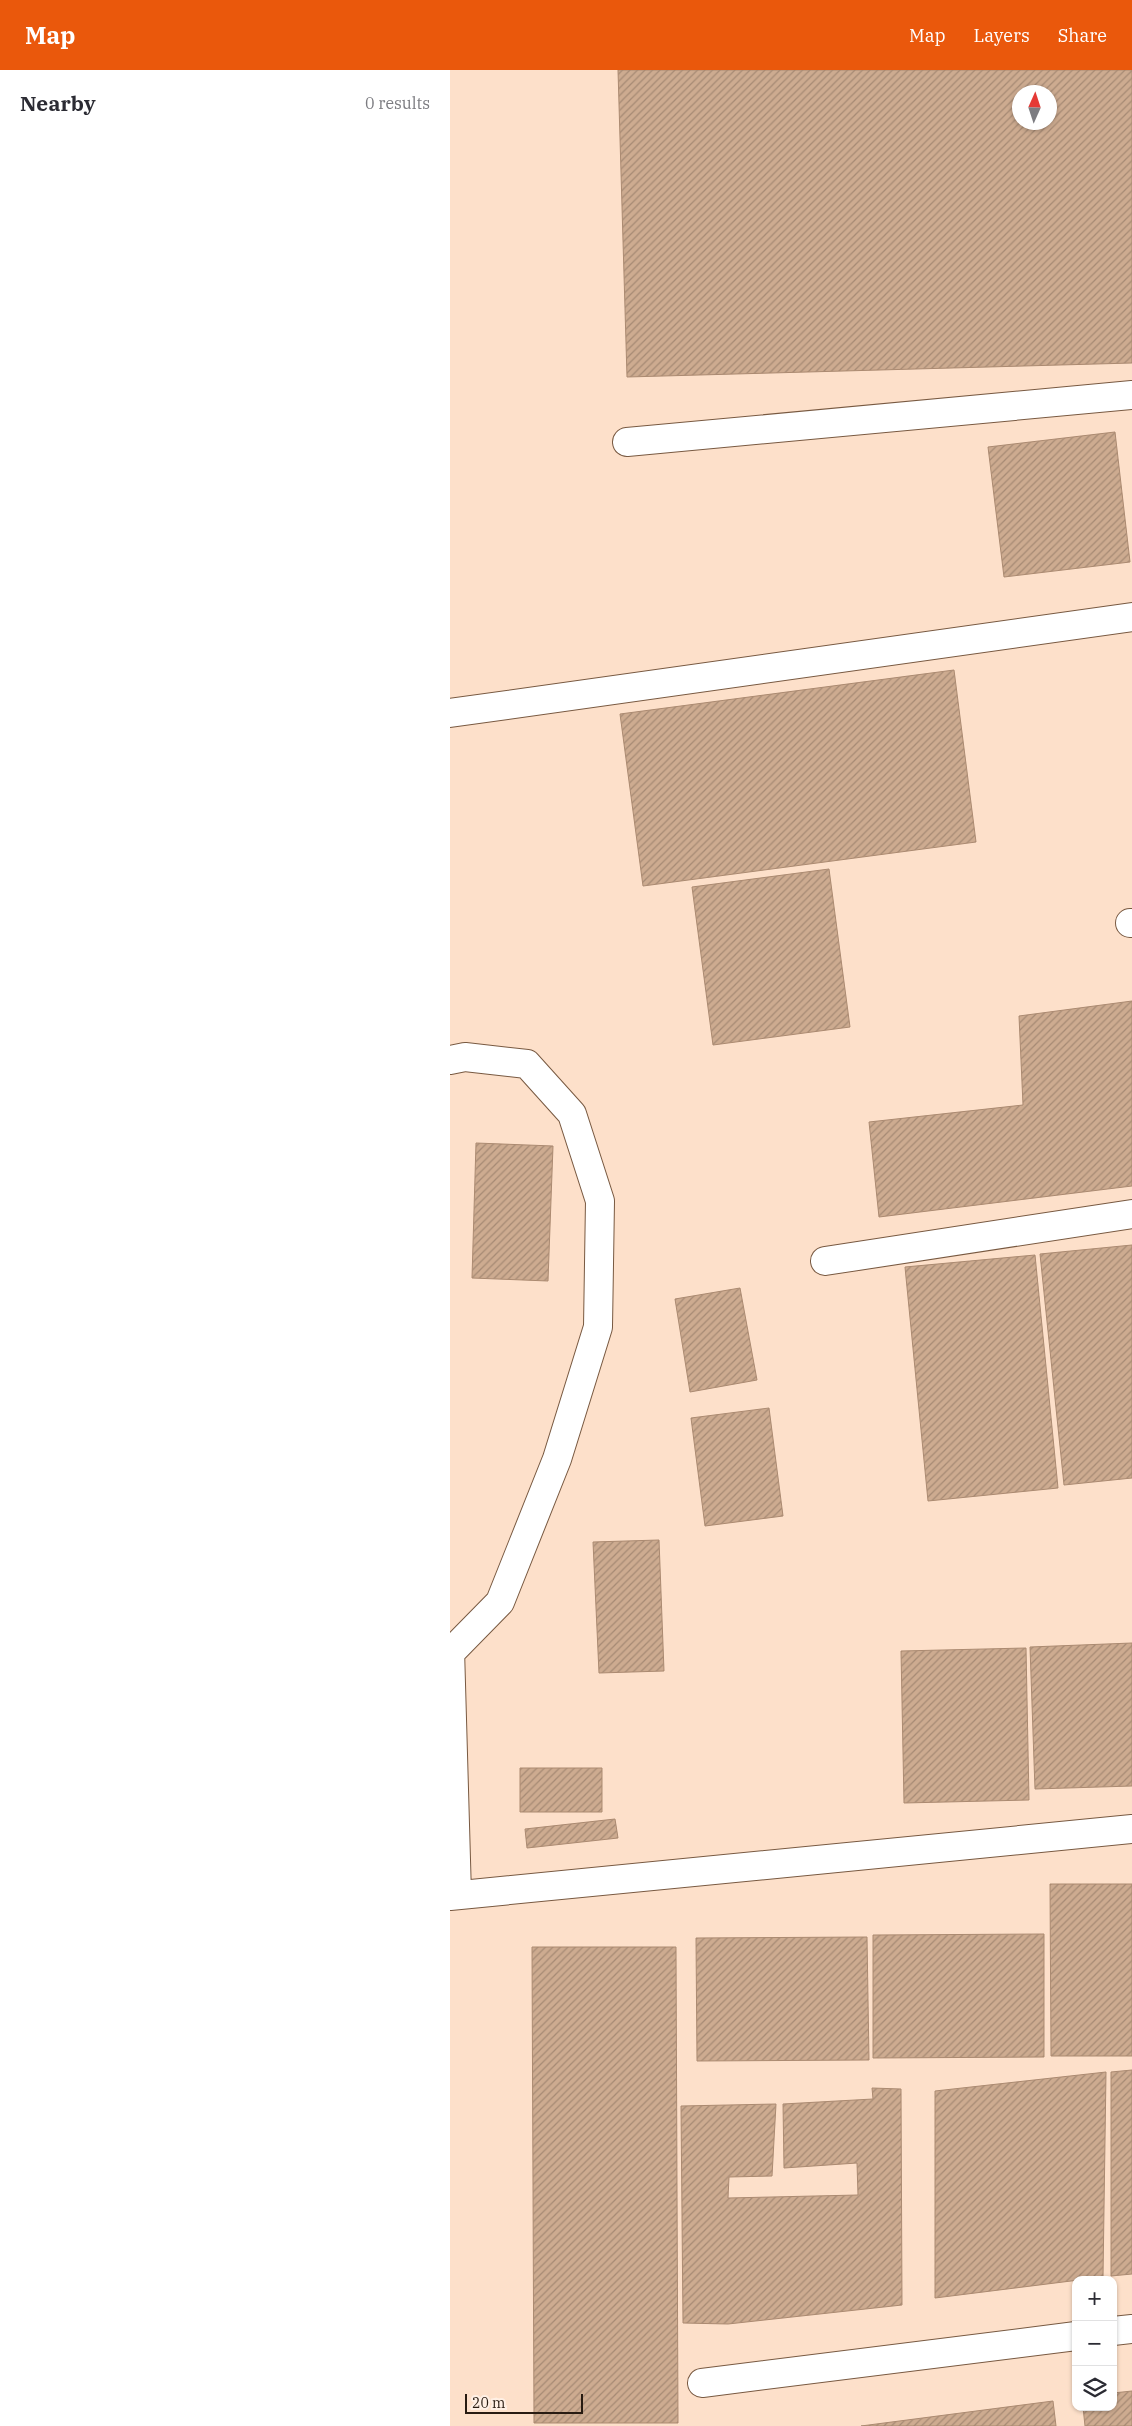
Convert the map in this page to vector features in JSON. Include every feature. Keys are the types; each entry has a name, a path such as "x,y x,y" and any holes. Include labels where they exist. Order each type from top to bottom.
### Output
{"street":[{"path":"628,442 1132,395"},
{"path":"450,713 1132,617"},
{"path":"450,1060 465,1057 526,1064 572,1114 600,1201 598,1326 557,1458 500,1602 451,1650 454,1896 1132,1828"},
{"path":"825,1261 1132,1214"},
{"path":"1117,2331 1132,2329"},
{"path":"702,2382 1072,2336"}],"building":[{"path":"618,70 1132,70 1132,363 627,377"},
{"path":"1115,432 1130,562 1004,577 988,447"},
{"path":"954,670 976,842 643,886 620,714"},
{"path":"829,869 850,1027 713,1045 692,887"},
{"path":"1132,1001 1132,1186 879,1217 869,1122 1023,1105 1019,1016"},
{"path":"476,1143 553,1146 548,1281 472,1278"},
{"path":"1132,1245 1132,1478 1064,1485 1040,1254"},
{"path":"1035,1255 1058,1488 928,1501 905,1267"},
{"path":"740,1288 757,1380 690,1392 675,1299"},
{"path":"769,1408 783,1516 705,1526 691,1418"},
{"path":"659,1540 664,1671 599,1673 593,1542"},
{"path":"1132,1643 1132,1786 1035,1789 1030,1647"},
{"path":"1026,1648 1029,1800 904,1803 901,1651"},
{"path":"520,1768 602,1768 602,1812 520,1812"},
{"path":"615,1819 618,1838 527,1848 525,1829"},
{"path":"1050,1884 1132,1884 1132,2056 1051,2056"},
{"path":"1044,1934 1044,2057 873,2058 873,1935"},
{"path":"867,1937 869,2060 697,2061 696,1938"},
{"path":"532,1947 676,1947 678,2423 534,2423"},
{"path":"1132,2070 1132,2274 1111,2276 1111,2072"},
{"path":"1106,2072 1103,2276 1072,2276 1072,2281 935,2298 935,2091"},
{"path":"872,2088 901,2089 902,2305 728,2324 683,2323 681,2106 776,2104 772,2176 729,2177 728,2198 858,2195 857,2163 784,2168 783,2104 873,2099"},
{"path":"1132,2391 1132,2426 1085,2426 1083,2411 1117,2411 1117,2393"},
{"path":"1053,2401 1056,2426 861,2426"}]}
